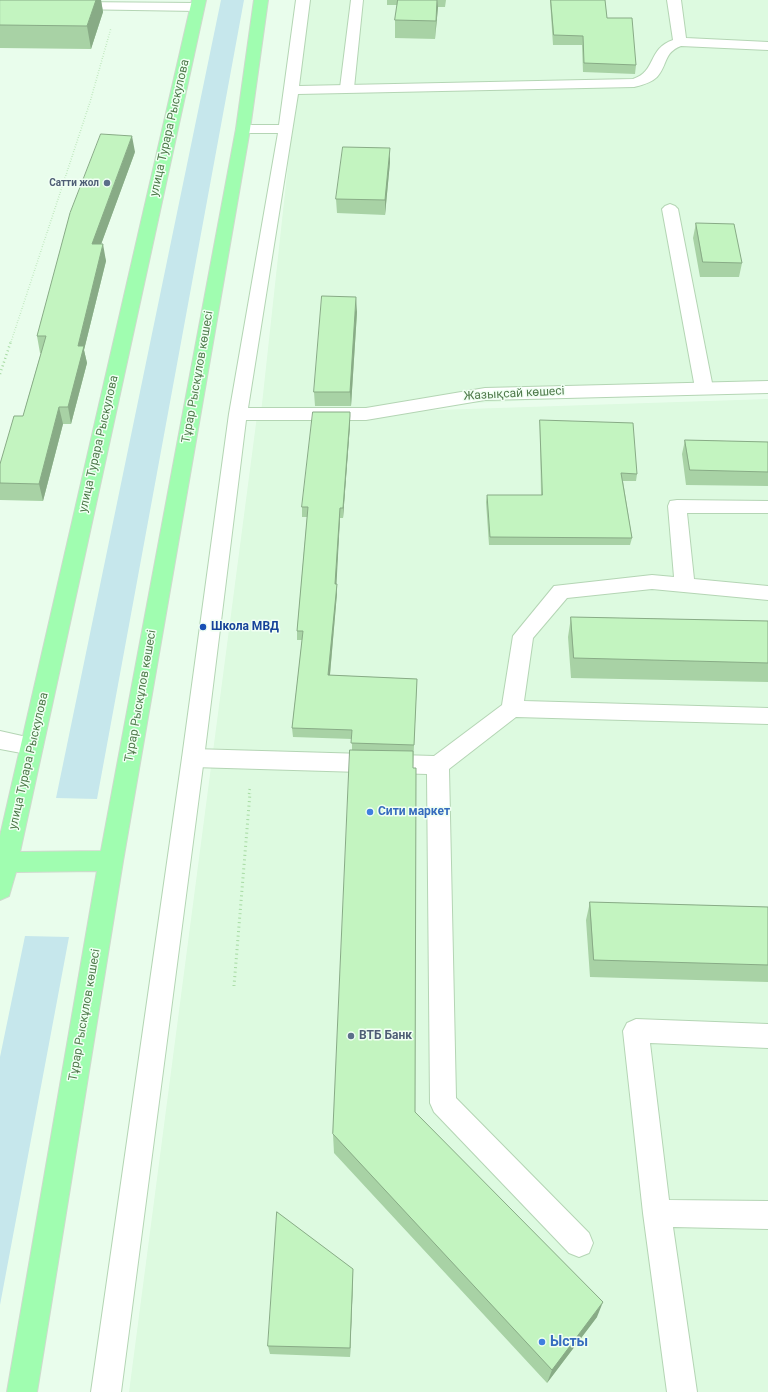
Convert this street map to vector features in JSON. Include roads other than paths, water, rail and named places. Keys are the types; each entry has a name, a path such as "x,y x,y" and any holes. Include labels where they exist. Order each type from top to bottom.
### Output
{"main road":[{"name":"Тұрар Рыскұлов көшесі","path":"22,1392 111,862 243,129 261,0"},
{"name":"улица Турара Рыскулова","path":"0,889 198,4"},
{"path":"6,862 111,862"}],"street":[{"path":"106,1392 193,758 238,414 286,129 303,0"},
{"path":"674,0 680,42"},
{"path":"292,90 634,83 646,81 652,76 663,49 670,44 680,42 768,46"},
{"path":"243,129 286,129"},
{"name":"Жазықсай көшесі","path":"238,414 366,414 485,394 768,387"},
{"path":"0,740 32,746"}],"lane":[{"path":"347,88 356,0"},
{"path":"62,6 198,4"},
{"path":"670,209 704,388"},
{"path":"685,586 677,506 768,507"},
{"path":"512,708 523,636 561,591 652,582 768,593"},
{"path":"193,758 438,766 512,708 768,716"},
{"path":"438,766 443,1103 579,1243"},
{"path":"682,1392 657,1213 636,1031 768,1036"},
{"path":"657,1213 768,1215"}],"place":[{"name":"Сатти жол","path":"107,183"},
{"name":"Школа МВД","path":"203,627"},
{"name":"Сити маркет","path":"370,812"},
{"name":"ВТБ Банк","path":"351,1036"},
{"name":"Ысты","path":"542,1342"}]}
